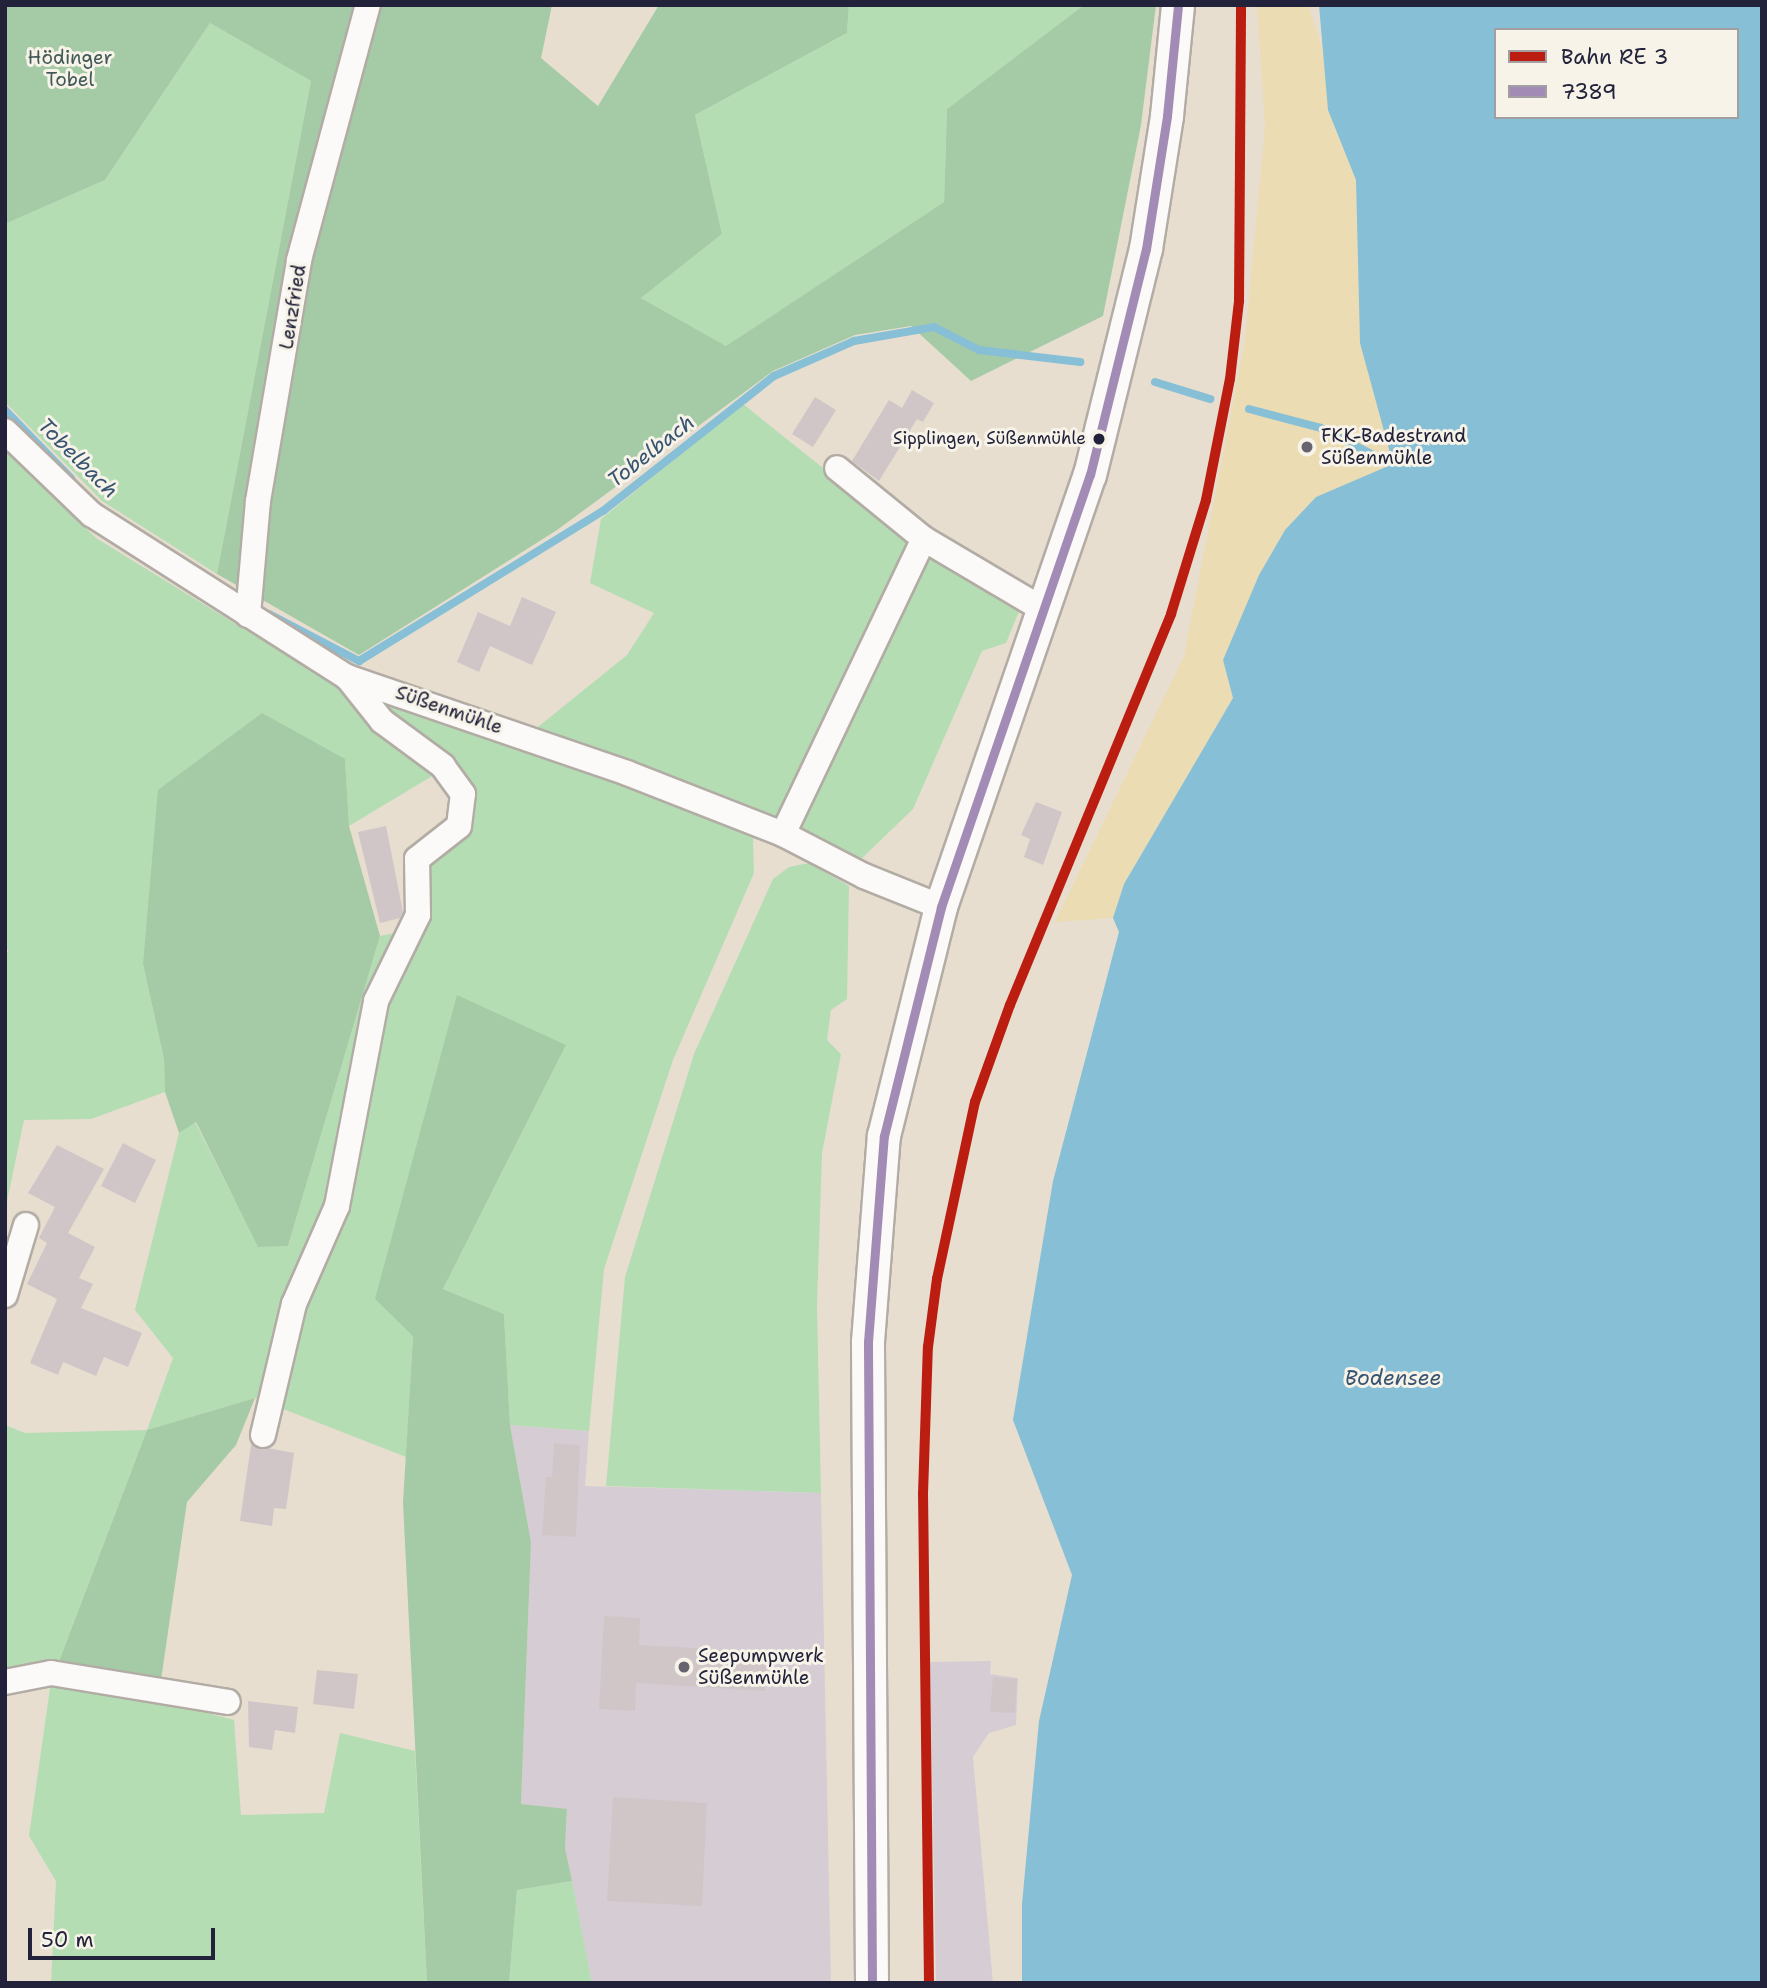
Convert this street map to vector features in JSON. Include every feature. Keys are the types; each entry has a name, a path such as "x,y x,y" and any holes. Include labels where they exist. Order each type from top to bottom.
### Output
{"main road":[{"path":"872,1983 868,1342 874,1221 900,1061 941,907 1090,475 1143,262 1167,116 1178,5"}],"street":[{"name":"Lenzfried","path":"248,615 258,501 299,260 368,5"},
{"name":"Süßenmühle","path":"5,431 91,514 347,677 453,710 783,834 864,876 941,907"},
{"path":"837,468 924,540 1044,610"},
{"path":"783,834 924,540"},
{"path":"263,1435 294,1304 337,1206 376,1001 418,915 417,859 459,827 463,794 443,766 382,721 347,677"},
{"path":"5,1295 26,1225"},
{"path":"5,1682 51,1673 228,1702"}],"shaded area":[{"path":"510,1425 589,1431 585,1486 821,1493 831,1983 592,1983 565,1848 567,1810 521,1804 531,1542"},
{"path":"991,1661 990,1674 1018,1678 1016,1725 989,1733 973,1757 993,1983 936,1983 930,1662"}],"green space":[{"name":"Hödinger Tobel","path":"5,5 552,5 541,58 598,106 659,5 849,5 847,33 695,115 722,234 641,298 726,346 944,202 947,109 1084,5 1156,5 1141,125 1103,316 971,381 911,326 855,335 773,371 557,530 359,655 217,574 311,81 210,23 105,180 5,224"},
{"path":"849,5 1084,5 947,109 944,202 726,346 641,298 722,234 695,115 847,33"},
{"path":"210,23 311,81 217,574 102,501 5,402 5,224 105,180"},
{"path":"743,404 908,536 1020,609 1006,643 982,651 913,809 859,861 533,731 627,655 654,613 590,583 601,519"},
{"path":"5,451 96,538 296,661 374,697 486,731 753,836 754,873 673,1060 604,1269 589,1431 510,1425 504,1314 443,1289 566,1045 413,1335 406,1457 255,1398 147,1430 173,1358 135,1310 179,1133 195,1122 258,1246 288,1246 380,936 399,932 414,910 409,855 452,822 457,798 439,772 349,826 345,759 143,964 164,1059 165,1092 91,1119 24,1120 5,1211 5,954 9,951 5,948"},
{"path":"262,713 345,759 349,826 380,936 288,1246 258,1247 196,1122 179,1133 165,1092 164,1059 143,964 158,790"},
{"path":"809,863 849,886 847,999 831,1010 827,1040 841,1054 822,1153 817,1306 821,1493 606,1486 625,1277 694,1054 773,879 789,867"},
{"path":"457,995 566,1045 443,1289 504,1314 510,1425 531,1542 521,1804 567,1809 565,1848 572,1881 517,1890 509,1983 427,1983 403,1503 413,1336 375,1299"},
{"path":"255,1398 236,1445 187,1502 161,1680 58,1664 147,1430"},
{"path":"5,1425 25,1433 147,1430 58,1664 5,1674"},
{"path":"68,1687 158,1700 234,1720 241,1815 324,1813 340,1733 415,1751 427,1983 51,1983 56,1881 29,1836 50,1688"},
{"path":"572,1881 592,1983 509,1983 517,1890"}],"sand":[{"name":"FKK-Badestrand Süßenmühle","path":"1257,5 1308,5 1323,51 1333,123 1356,180 1360,343 1393,465 1316,497 1285,530 1259,575 1223,660 1233,698 1124,884 1113,918 1055,922 1184,656 1245,340 1265,127"}],"water":[{"name":"Bodensee","path":"1319,5 1762,5 1762,1983 1022,1983 1022,1904 1039,1721 1072,1575 1013,1420 1053,1181 1119,932 1113,918 1124,884 1233,698 1223,660 1259,575 1285,530 1316,497 1393,464 1360,343 1356,180 1328,110"}],"building":[{"path":"912,390 934,403 923,422 917,419 879,481 852,461 889,400 902,408"},
{"path":"815,397 836,410 813,447 792,434"},
{"path":"522,597 556,612 532,665 490,646 479,672 457,662 478,612 510,626"},
{"path":"1036,802 1062,812 1043,865 1024,857 1030,839 1021,835"},
{"path":"386,826 403,912 400,918 380,923 358,832"},
{"path":"123,1143 156,1160 135,1203 101,1186"},
{"path":"57,1145 104,1169 68,1233 95,1247 79,1278 93,1284 81,1308 142,1333 128,1367 104,1357 96,1376 63,1362 58,1375 30,1363 57,1299 27,1284 47,1243 39,1238 55,1207 28,1193"},
{"path":"554,1443 580,1445 576,1537 542,1535 546,1477 552,1477"},
{"path":"251,1445 294,1453 286,1509 274,1508 272,1526 240,1521"},
{"name":"Seepumpwerk Süßenmühle","path":"604,1616 640,1618 639,1645 767,1652 765,1691 636,1683 635,1711 599,1709"},
{"path":"317,1670 358,1674 354,1709 313,1704"},
{"path":"993,1677 1017,1679 1015,1713 990,1712"},
{"path":"248,1701 298,1707 295,1733 275,1730 272,1750 249,1747"},
{"path":"613,1797 707,1803 702,1906 607,1901"}],"waterway":[{"name":"Tobelbach","path":"269,614 359,661 603,511 774,376 854,341 934,327 979,350 1080,362"},
{"name":"Tobelbach","path":"1155,382 1210,399"},
{"name":"Tobelbach","path":"1249,409 1321,428 1393,465"},
{"name":"Tobelbach","path":"5,410 71,478"}],"transit line":[{"name":"7389","path":"872,1983 868,1342 884,1136 941,907 1090,475 1146,249 1167,116 1178,5"},
{"path":"929,1983 923,1494 928,1347 937,1279 975,1102 1010,1005 1171,614 1206,500 1230,379 1239,301 1241,5"}],"place":[{"name":"Sipplingen, Süßenmühle","path":"1099,439"},
{"name":"FKK-Badestrand Süßenmühle","path":"1307,447"},
{"name":"Seepumpwerk Süßenmühle","path":"684,1667"}]}
